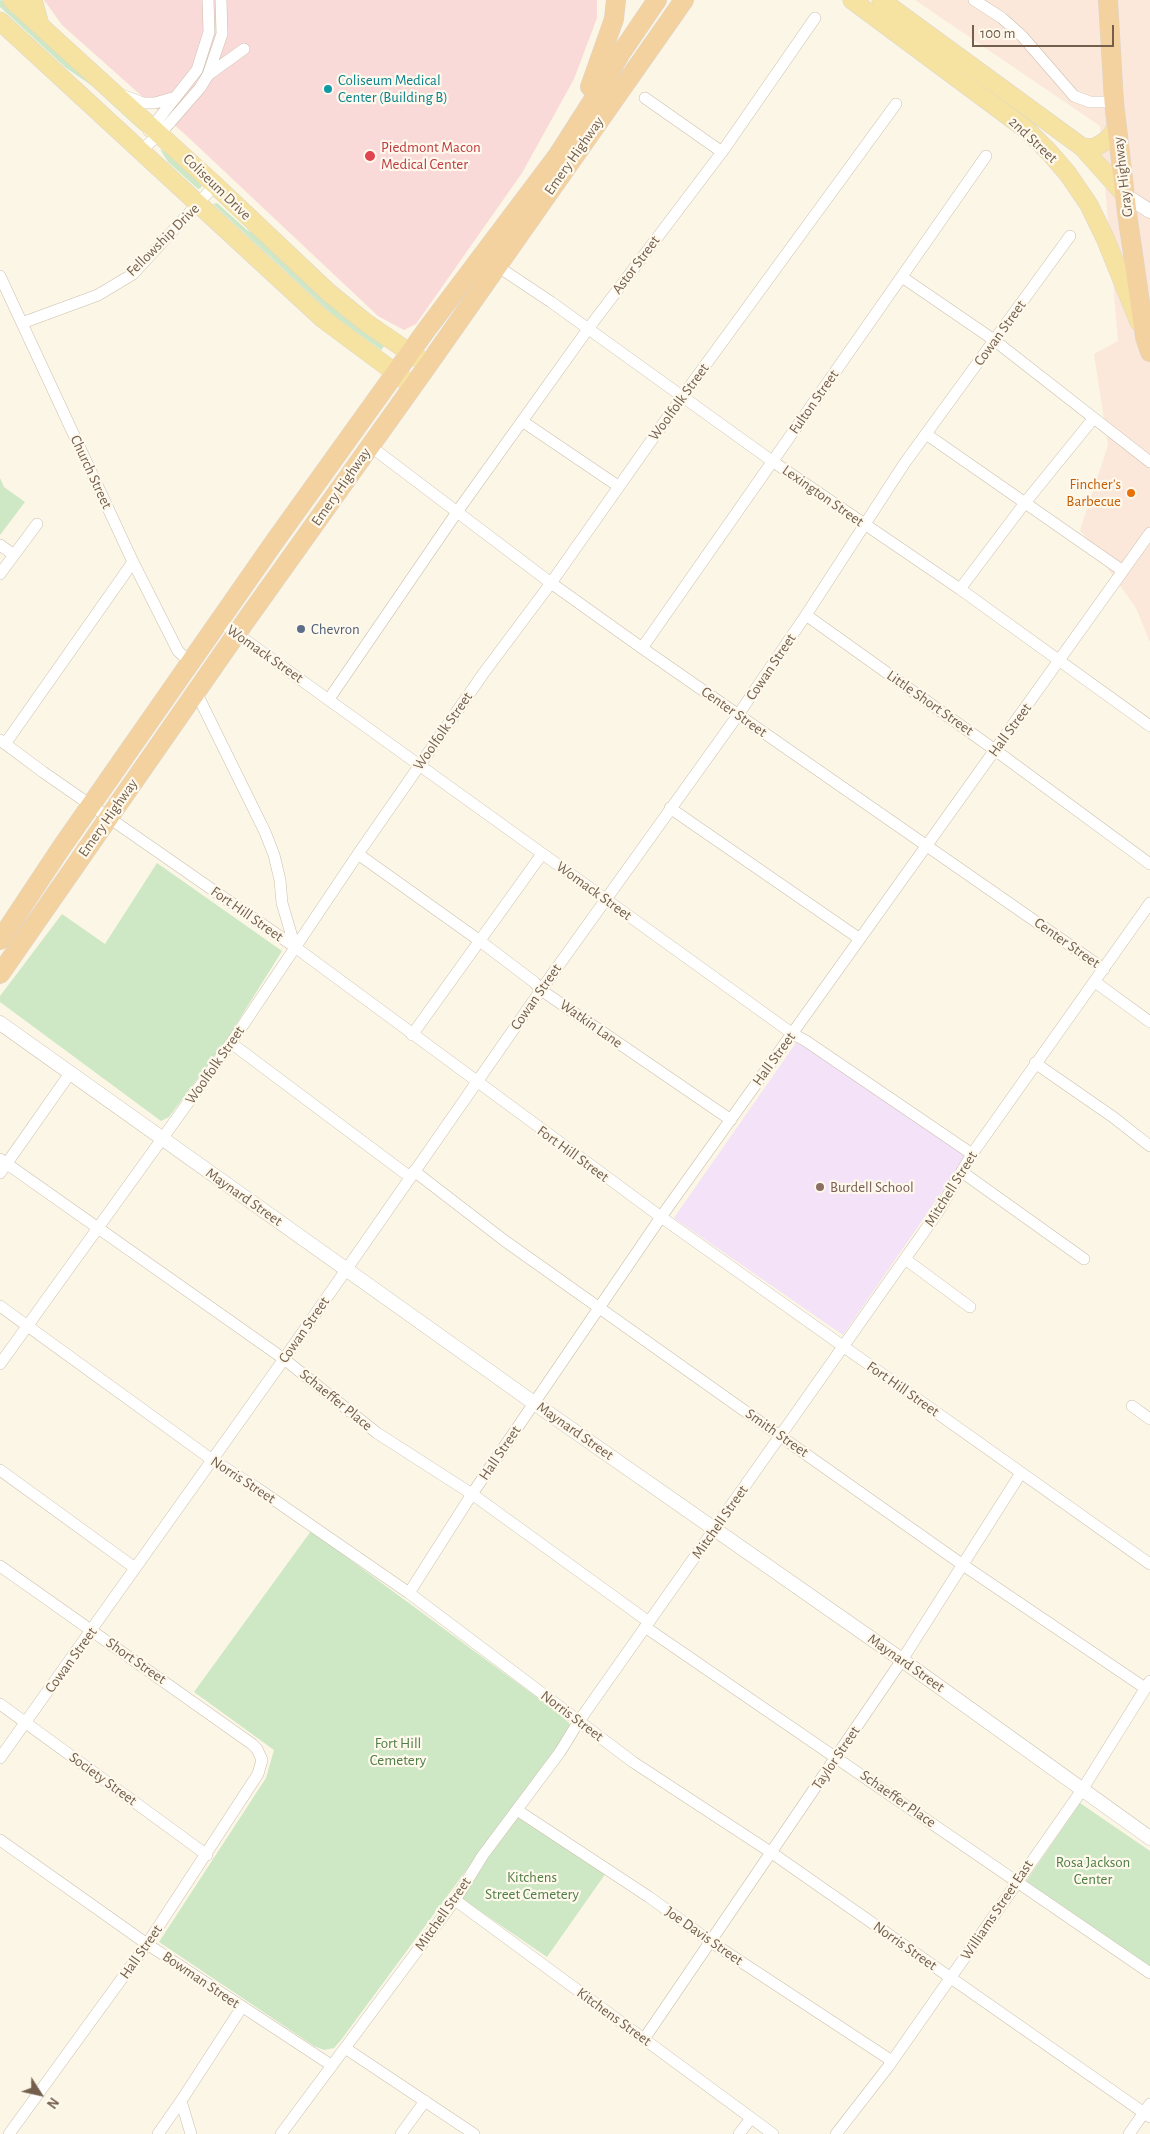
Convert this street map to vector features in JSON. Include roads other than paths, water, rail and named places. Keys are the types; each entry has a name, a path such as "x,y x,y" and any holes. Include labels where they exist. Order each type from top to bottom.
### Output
{"highway":[{"path":"558,155 602,56 614,20 616,0"},
{"name":"Emery Highway","path":"0,940 219,621 394,374 558,155 621,53 657,0"},
{"path":"659,36 662,0"},
{"name":"Emery Highway","path":"0,974 237,633 428,366 684,0"},
{"name":"Gray Highway","path":"1108,0 1116,126 1148,344"}],"main road":[{"name":"Coliseum Drive","path":"12,0 156,130 328,292 409,354 428,366"},
{"path":"33,0 40,24"},
{"name":"2nd Street","path":"852,0 1027,130 1068,174 1089,205 1106,239 1148,344"},
{"name":"2nd Street","path":"882,0 1082,147 1125,195"},
{"name":"Coliseum Drive","path":"0,21 323,319 394,374 413,386"},
{"path":"1082,147 1094,148 1104,142 1111,136 1116,126"}],"street":[{"path":"156,130 164,114 197,70 209,32 208,0"},
{"path":"140,151 156,130 200,88 208,75 222,34 221,0"},
{"path":"977,0 1002,18 1022,36 1074,96 1090,102 1114,102"},
{"name":"Astor Street","path":"329,699 457,512 588,330 722,152 815,18"},
{"path":"208,75 244,49"},
{"path":"112,90 143,103 155,103 176,97"},
{"path":"645,98 722,152"},
{"name":"Woolfolk Street","path":"0,1364 231,1043 358,854 483,674 551,583 682,397 896,104"},
{"name":"Fulton Street","path":"642,648 986,156"},
{"name":"Fellowship Drive","path":"22,322 98,295 133,274 215,185"},
{"path":"1125,195 1150,211"},
{"name":"Cowan Street","path":"0,1758 284,1359 541,990 670,808 738,716 926,434 1070,236"},
{"name":"Lexington Street","path":"497,266 772,461 960,590 1150,726"},
{"name":"Church Street","path":"0,276 133,562 178,651 191,663"},
{"path":"902,276 994,340 1150,462"},
{"path":"960,590 1024,504 1093,419"},
{"path":"522,421 618,486"},
{"path":"926,434 1024,504 1123,571"},
{"name":"Center Street","path":"370,446 551,583 642,648 1104,969"},
{"path":"0,574 37,524"},
{"name":"Hall Street","path":"409,1593 472,1494 661,1217 1150,533"},
{"path":"0,545 14,555"},
{"path":"3,742 133,562"},
{"name":"Little Short Street","path":"806,615 1150,864"},
{"name":"Womack Street","path":"219,621 793,1034 972,1154"},
{"path":"196,692 265,832 276,864 280,880 282,903 295,947"},
{"name":"Fort Hill Street","path":"3,742 108,818 295,947 476,1083 661,1217 1150,1564"},
{"path":"670,808 860,939"},
{"name":"Watkin Lane","path":"358,854 480,941 534,982 541,990 731,1120"},
{"path":"412,1035 542,854"},
{"path":"269,929 278,918 282,903"},
{"name":"Mitchell Street","path":"280,2134 454,1900 483,1855 560,1752 579,1721 938,1212 972,1154 1035,1063 1150,903"},
{"name":"Center Street","path":"1095,982 1150,1022"},
{"name":"Maynard Street","path":"0,1022 162,1139 902,1660 1150,1838"},
{"name":"Smith Street","path":"231,1043 505,1241 780,1436 944,1549 963,1565 1148,1684"},
{"path":"1035,1063 1113,1117 1150,1146"},
{"path":"0,1173 4,1161 71,1072"},
{"name":"Schaeffer Place","path":"4,1161 284,1359 377,1433 472,1494 647,1625 1150,1973"},
{"path":"962,1172 1084,1259"},
{"path":"905,1259 970,1307"},
{"name":"Norris Street","path":"0,1306 211,1459 258,1488 409,1593 633,1762 772,1853 1148,2112"},
{"path":"1132,1406 1150,1419"},
{"path":"0,1470 135,1568"},
{"name":"Taylor Street","path":"644,2039 902,1660 1021,1473"},
{"name":"Short Street","path":"0,1566 252,1744 261,1755 262,1764"},
{"name":"Williams Street East","path":"836,2134 892,2061 951,1978 1016,1881 1082,1790 1148,1684"},
{"name":"Society Street","path":"0,1704 207,1855"},
{"name":"Hall Street","path":"9,2134 147,1944 207,1855 258,1774 262,1764"},
{"name":"Joe Davis Street","path":"517,1810 649,1896 710,1942 892,2061"},
{"name":"Bowman Street","path":"0,1840 147,1944 331,2065"},
{"name":"Kitchens Street","path":"454,1900 774,2134"},
{"path":"158,2134 242,2007"},
{"path":"345,2048 474,2134"},
{"path":"181,2101 191,2134"},
{"path":"401,2134 425,2101"},
{"path":"1129,2134 1148,2112"},
{"path":"739,2134 751,2118"}],"place":[{"name":"Coliseum Medical Center (Building B)","path":"328,89"},
{"name":"Piedmont Macon Medical Center","path":"370,156"},
{"name":"Fincher's Barbecue","path":"1131,493"},
{"name":"Chevron","path":"301,629"},
{"name":"Burdell School","path":"820,1187"}],"park label":[{"name":"Fort Hill Cemetery","path":"398,1752"},
{"name":"Rosa Jackson Center","path":"1093,1870"},
{"name":"Kitchens Street Cemetery","path":"532,1886"}]}
